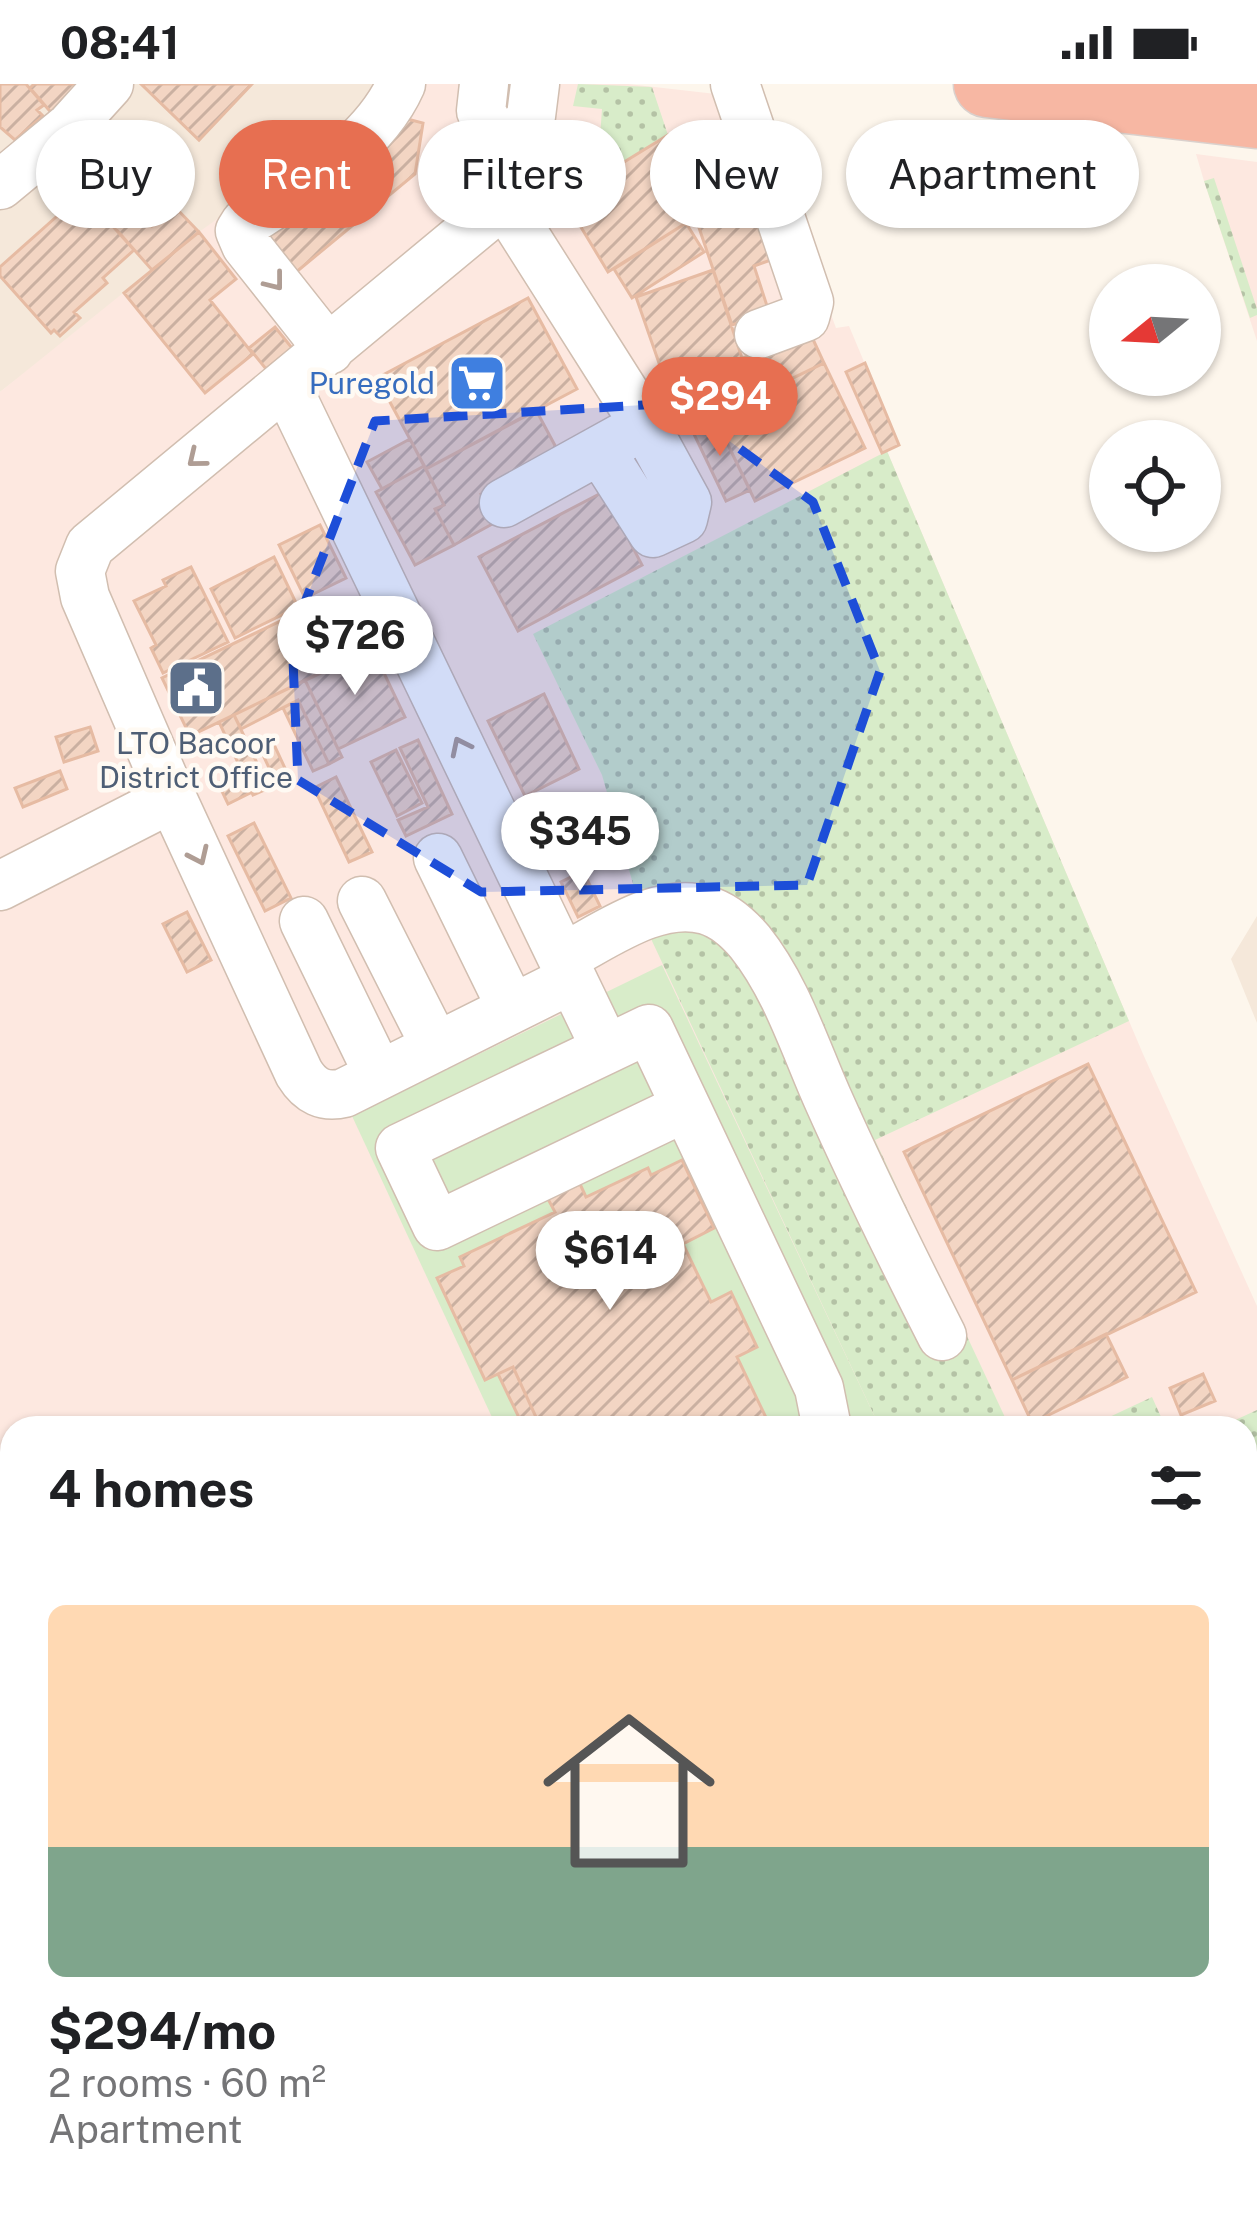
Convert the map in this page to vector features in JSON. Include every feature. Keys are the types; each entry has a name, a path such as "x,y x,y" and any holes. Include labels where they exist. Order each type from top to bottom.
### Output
{"highway":[{"path":"988,84 1257,115"}],"street":[{"path":"0,185 70,127 109,84"},
{"path":"328,350 240,231 325,171 389,110 401,84"},
{"path":"484,84 484,120"},
{"path":"529,120 535,84"},
{"path":"736,84 809,302 805,316 758,334"},
{"path":"476,228 90,546 82,558 81,584 172,798 304,1081 318,1093 335,1095 512,1009 656,911 683,906 709,910 749,942 783,995 870,1195 942,1336"},
{"path":"532,228 687,502 682,519 652,533 601,450"},
{"path":"286,385 606,1049"},
{"path":"504,503 645,425"},
{"path":"0,886 172,798"},
{"path":"438,858 512,1009"},
{"path":"362,901 457,1121"},
{"path":"304,921 379,1075"},
{"path":"686,1107 437,1226 400,1148 649,1029 686,1107 819,1388 825,1416"}],"highlighted area":[{"path":"677,403 813,502 880,671 807,885 481,892 298,780 292,636 375,421"}],"shaded area":[{"path":"0,84 383,84 355,120 219,120 219,224 0,392"},
{"path":"383,84 628,84 751,98 759,120 650,120 650,228 799,228 836,328 849,326 899,445 887,451 1143,1054 1257,1306 1257,1416 0,1416 0,392 219,218 219,228 394,228 394,120 355,120"},
{"path":"1196,154 1257,162 1257,341 1204,181"},
{"path":"1257,916 1257,1023 1231,959"}],"green space":[{"path":"578,84 652,87 663,120 650,120 650,146 626,161 626,120 601,120 602,109 573,106"},
{"path":"1214,178 1257,309 1257,315 1250,318 1204,181"},
{"path":"887,451 1129,1021 875,1140 1004,1416 874,1416 645,926 602,775 533,634"},
{"path":"662,965 874,1416 491,1416 352,1116"},
{"path":"1152,1397 1161,1416 1112,1416"}],"building":[{"path":"0,84 26,84 44,105 37,110 43,116 15,140 0,127"},
{"path":"34,84 79,84 55,117 30,88"},
{"path":"141,84 252,84 199,140 195,120 178,120"},
{"path":"396,116 418,122 415,174 394,191 394,120"},
{"path":"650,146 650,228 678,228 608,272 581,228 626,228 626,161"},
{"path":"44,228 114,228 134,250 103,278 107,283 74,312 80,318 60,336 54,330 51,333 0,276 0,267"},
{"path":"115,228 195,228 199,232 152,270"},
{"path":"268,228 350,228 295,273 254,240"},
{"path":"678,228 689,228 704,252 632,298 614,269"},
{"path":"699,228 773,228 782,256 754,266 769,312 732,325"},
{"path":"199,232 236,279 210,300 253,354 205,393 124,293"},
{"path":"713,270 742,358 666,383 636,297"},
{"name":"Puregold","path":"528,298 577,389 426,469 377,378"},
{"path":"275,327 292,348 266,369 249,348"},
{"path":"811,335 824,363 700,423 680,379"},
{"path":"824,363 865,448 755,501 714,416"},
{"path":"865,363 899,445 882,453 846,372"},
{"path":"536,410 559,453 481,494 496,522 454,545 435,509 444,505 426,469"},
{"path":"714,416 750,490 726,501 691,428"},
{"path":"410,439 424,466 382,489 367,462"},
{"path":"424,466 444,505 435,509 454,545 415,565 376,492"},
{"path":"603,492 645,535 630,542 642,565 518,631 479,557"},
{"path":"320,525 346,578 305,598 279,545"},
{"path":"274,557 298,607 235,638 211,589"},
{"path":"191,567 228,642 163,673 151,648 156,645 134,601"},
{"path":"322,601 350,659 190,736 162,678"},
{"path":"372,648 405,717 338,749 305,680"},
{"path":"305,680 342,757 329,764 298,700 241,729 234,715"},
{"path":"544,694 579,769 525,796 488,721"},
{"path":"298,700 329,764 313,771 283,708"},
{"path":"234,715 269,788 253,795 219,722"},
{"path":"90,727 98,751 64,762 56,737"},
{"path":"270,736 290,779 277,785 257,742"},
{"path":"418,740 452,814 406,836 398,820 428,807 400,748"},
{"path":"396,750 422,803 397,816 371,762"},
{"path":"60,771 67,789 23,807 15,788"},
{"path":"242,772 252,792 228,804 218,783"},
{"path":"336,777 372,852 349,862 314,788"},
{"path":"254,823 291,898 265,911 228,836"},
{"path":"583,871 600,906 578,917 561,882"},
{"path":"187,912 211,960 187,972 163,924"},
{"path":"1088,1064 1196,1292 1012,1380 904,1152"},
{"path":"682,1160 714,1228 683,1244 711,1302 731,1292 757,1347 737,1357 765,1416 535,1416 513,1367 485,1380 437,1278 464,1266 460,1257 555,1212 548,1199 580,1184 586,1197 648,1168 651,1175"},
{"path":"1106,1334 1127,1377 1046,1416 1029,1416 1012,1380"},
{"path":"513,1367 535,1416 518,1416 498,1374"},
{"path":"1203,1374 1215,1401 1181,1415 1170,1388"}],"place":[{"name":"Puregold","path":"477,383"},
{"name":"LTO Bacoor District Office","path":"196,688"}]}
